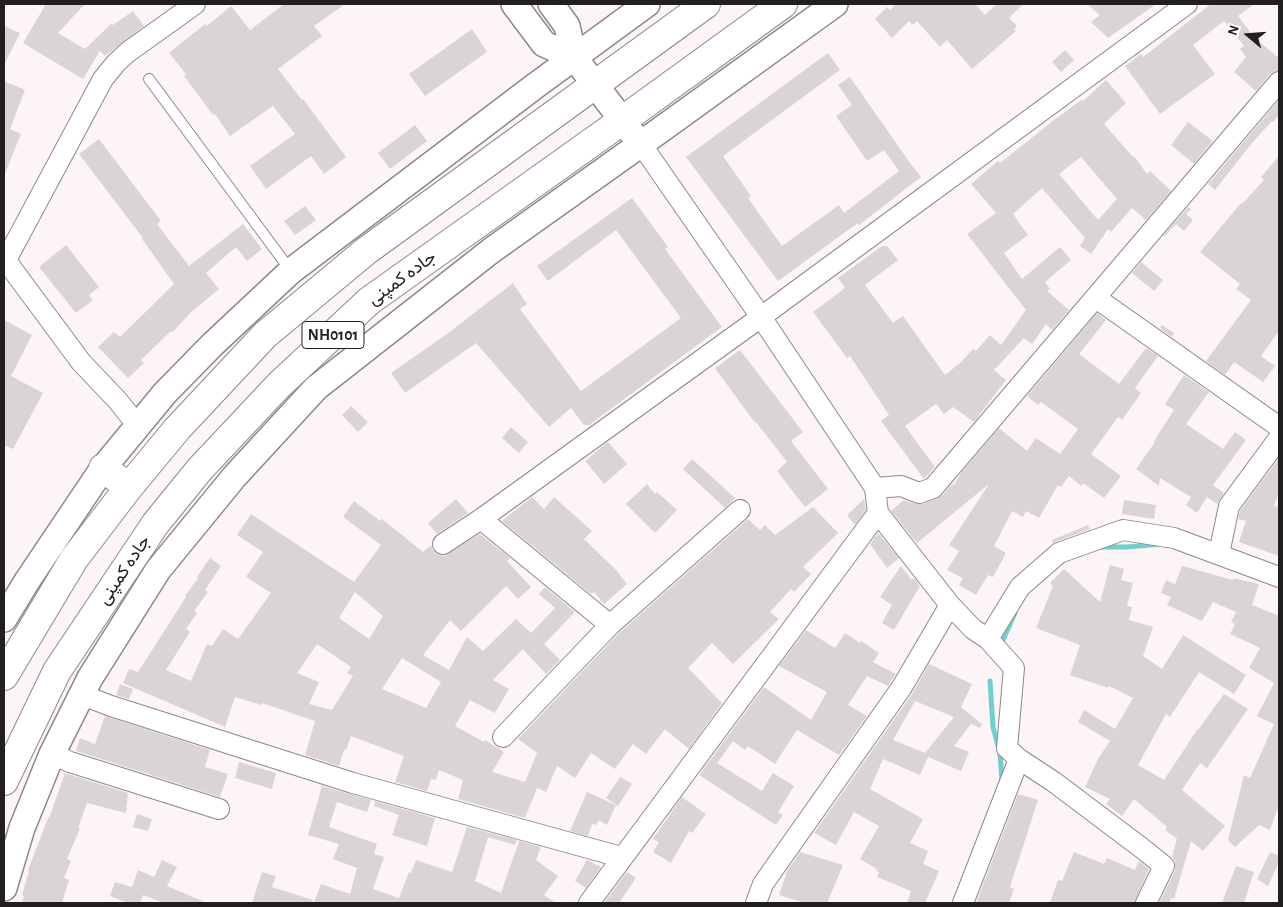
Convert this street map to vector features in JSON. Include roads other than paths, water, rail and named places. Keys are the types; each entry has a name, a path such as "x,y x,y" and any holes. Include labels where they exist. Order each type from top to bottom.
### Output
{"highway":[{"name":"NH0101","path":"5,668 74,559 128,487 177,429 265,335 366,250 706,4"},
{"name":"جاده کمپنی","path":"4,781 57,671 156,523 200,470 273,392 369,301 783,4"},
{"path":"103,468 128,487"}],"street":[{"path":"137,425 118,401 80,362 5,259 103,79 128,52 195,4"},
{"path":"514,4 544,44 574,57"},
{"path":"551,4 567,26 574,57 641,144 875,488 878,514 950,605 973,629 988,639 1014,668 1007,748 1019,759 1054,782 1164,866 1146,903"},
{"path":"4,619 27,581 103,468 165,393 212,345 291,271 647,4"},
{"path":"4,888 22,828 52,754 90,678 158,570 234,476 316,388 492,250 835,4"},
{"path":"443,544 761,318 1187,4"},
{"path":"875,488 901,486 919,493 933,488 1279,82"},
{"path":"1096,298 1279,427"},
{"path":"1219,554 1229,506 1279,438"},
{"path":"503,737 610,625 740,510"},
{"path":"589,903 621,857 878,514"},
{"path":"480,519 610,625"},
{"path":"988,639 1020,587 1059,554 1123,530 1174,538 1279,576"},
{"path":"756,903 764,884 902,687 950,605"},
{"path":"82,694 111,706 353,783 621,857"},
{"path":"52,754 70,762 218,809"},
{"path":"963,903 1019,759"}],"lane":[{"path":"148,79 291,271"}],"waterway":[{"path":"1099,547 1161,544"},
{"path":"1002,642 1015,613"},
{"path":"990,681 993,727 1000,753 1002,781"}]}
